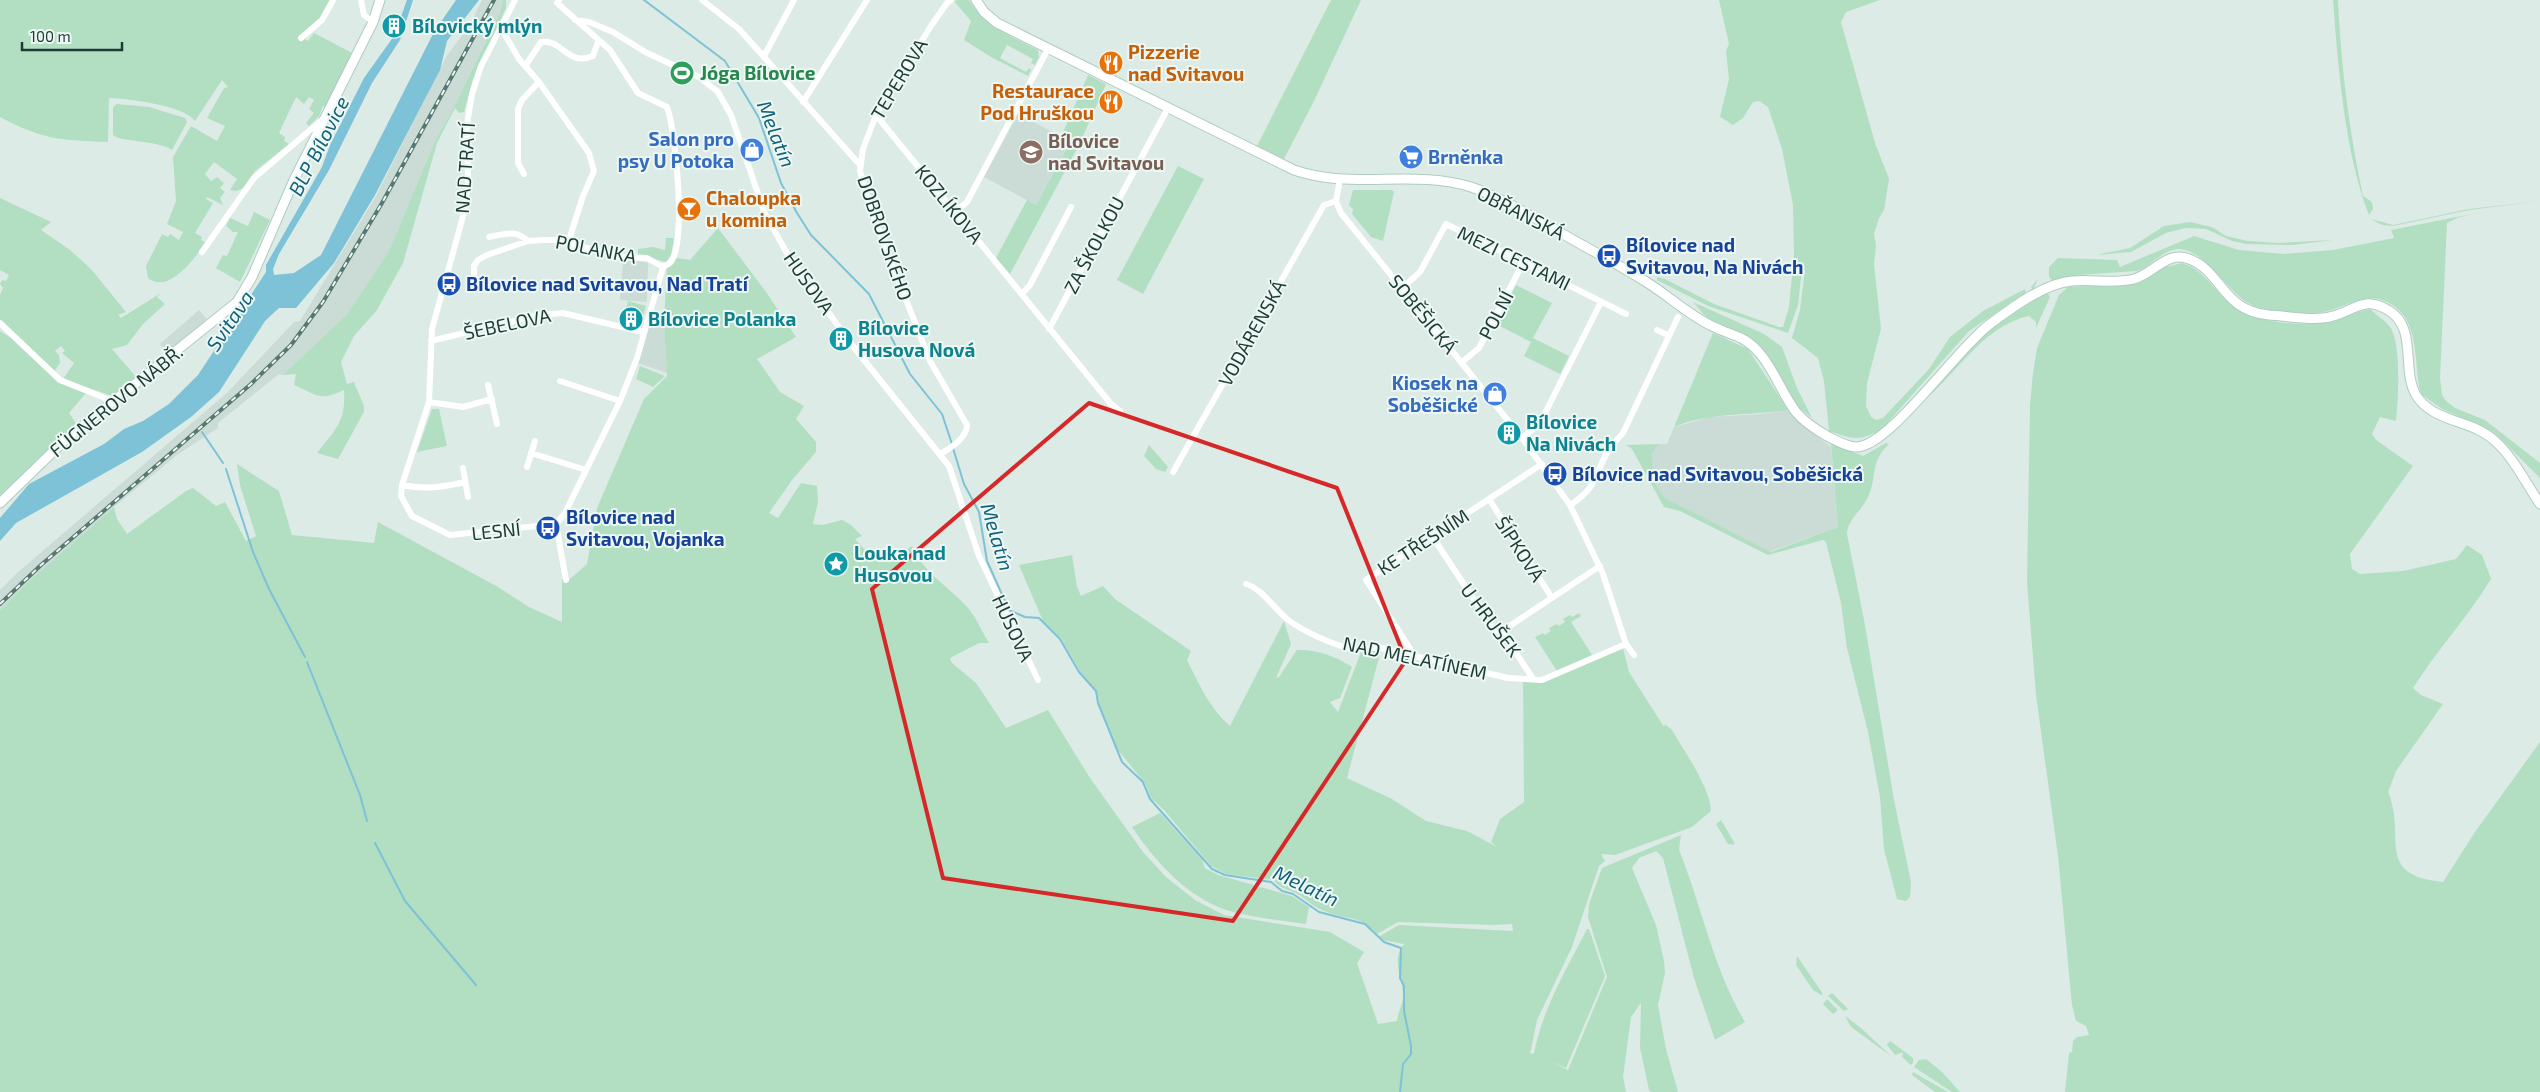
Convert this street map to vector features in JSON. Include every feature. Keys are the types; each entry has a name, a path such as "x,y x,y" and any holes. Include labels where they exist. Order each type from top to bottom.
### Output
{"main road":[{"name":"FÜGNEROVO NÁBŘ.","path":"0,503 64,441 115,402 237,302 252,277 294,180 373,22 380,0"},
{"name":"OBŘANSKÁ","path":"976,0 984,12 996,22 1291,169 1316,176 1340,179 1443,182 1466,186 1496,197 1633,274 1707,323 1748,343 1759,354 1798,414 1830,437 1846,445 1860,447 1879,439 1897,423 1958,352 1977,334 2015,307 2050,286 2072,281 2132,280 2146,274 2168,259 2179,256 2190,259 2199,265 2234,301 2246,310 2260,314 2328,318 2363,303 2375,303 2394,313 2404,330 2409,377 2414,393 2431,412 2479,430 2495,441 2540,504"}],"street":[{"path":"301,38 322,20 333,0"},
{"path":"361,0 364,16 373,22"},
{"name":"NAD TRATÍ","path":"402,485 429,402 430,341 432,329 465,209 468,180 467,124 472,94 481,66 515,0"},
{"name":"HUSOVA","path":"559,0 557,3 575,20 589,22 613,32 647,53 699,77 718,92 731,115 765,214 792,262 852,345 949,466 958,488 978,556 1038,680"},
{"name":"DOBROVSKÉHO","path":"702,0 739,29 860,165 861,178 871,210 930,361 967,425 965,434 953,446 940,454"},
{"path":"764,56 794,0"},
{"path":"803,102 867,0"},
{"name":"TEPEROVA","path":"860,165 863,149 876,114 947,1"},
{"path":"566,580 556,524 565,513 620,401 637,358 663,267 670,263 674,255 680,210 670,116 667,107 638,93 610,50 598,42 575,20"},
{"path":"501,28 519,59 539,82 589,153 594,165 594,171 583,196 568,243"},
{"path":"526,65 541,42 550,42 571,58 585,60 593,56 598,42"},
{"path":"955,212 967,202 1048,49"},
{"path":"524,174 518,163 518,109 522,100 539,82"},
{"name":"ZA ŠKOLKOU","path":"1049,328 1168,108"},
{"name":"KOZLÍKOVA","path":"876,114 1111,404 1120,411"},
{"name":"FÜGNEROVO NÁBŘ.","path":"202,252 254,178 323,120"},
{"path":"1336,201 1340,179"},
{"name":"SOBĚŠICKÁ","path":"1336,201 1344,218 1522,438 1570,505 1600,566 1626,644 1634,655"},
{"name":"VODÁRENSKÁ","path":"1173,472 1324,205 1336,201"},
{"path":"1022,294 1030,285 1071,207"},
{"name":"MEZI CESTAMI","path":"1402,288 1420,272 1446,224 1626,314"},
{"name":"POLANKA","path":"489,237 514,232 528,241"},
{"name":"POLANKA","path":"474,285 473,270 478,260 528,241 555,240 622,257 647,258 663,267"},
{"name":"POLNÍ","path":"1462,362 1479,348 1523,263"},
{"path":"1522,438 1536,427 1542,418 1601,302"},
{"name":"ŠEBELOVA","path":"430,341 534,316 563,313 643,332"},
{"path":"1570,505 1584,496 1593,486 1610,448 1623,433 1678,317"},
{"path":"0,323 60,380 115,402"},
{"path":"1658,330 1668,335"},
{"path":"560,381 620,401"},
{"path":"488,385 497,424"},
{"path":"429,402 464,407 492,399"},
{"path":"527,467 535,440"},
{"path":"531,453 586,470"},
{"name":"KE TŘEŠNÍM","path":"1411,650 1366,580 1542,464"},
{"path":"463,468 468,498"},
{"path":"402,485 418,488 439,488 465,482"},
{"name":"LESNÍ","path":"402,485 400,496 412,516 450,535 556,524"},
{"name":"ŠÍPKOVÁ","path":"1488,499 1552,598"},
{"name":"U HRUŠEK","path":"1432,536 1494,630 1502,632 1533,679"},
{"path":"1502,632 1600,566"},
{"name":"NAD MELATÍNEM","path":"1246,584 1254,588 1279,612 1303,630 1348,648 1381,648 1508,678 1542,680 1626,644"},
{"path":"1399,647 1406,642"}],"highlighted area":[{"path":"1089,403 1337,488 1406,660 1233,921 943,878 872,589"}],"shaded area":[{"path":"482,0 503,0 501,10 454,107 435,141 389,251 347,314 283,375 279,374 218,423 218,428 177,455 114,507 27,583 0,611 0,590 17,573 228,392 294,322 300,321 376,196 446,57 470,25"},
{"name":"Bílovice nad Svitavou","path":"1018,114 1070,141 1036,205 984,177"},
{"path":"630,260 648,263 647,302 620,300 623,263"},
{"path":"199,310 207,319 167,352 160,344"},
{"path":"650,317 664,322 667,373 638,363"},
{"path":"1788,410 1797,421 1831,447 1838,527 1769,552 1665,498 1653,480 1652,454 1659,444 1667,444 1674,427 1710,417 1761,414"}],"green space":[{"path":"0,0 331,0 320,19 299,39 308,41 314,33 354,54 326,108 323,106 319,116 309,126 306,123 314,113 309,109 314,100 309,97 304,104 296,97 279,133 285,137 284,141 289,144 255,171 243,188 237,191 230,190 237,179 214,162 205,174 211,181 217,177 224,183 220,188 225,192 220,198 223,205 207,197 206,199 213,203 195,233 202,237 201,240 205,242 195,257 181,272 164,282 156,282 148,278 146,266 162,234 168,237 170,234 179,240 183,232 167,224 176,201 173,157 191,126 217,141 225,126 207,118 224,88 228,87 222,80 195,121 189,115 168,107 142,101 109,98 108,142 64,139 28,130 0,117"},
{"path":"503,0 506,0 506,8 473,79 464,112 459,113 455,108 437,143 403,263 377,310 354,336 341,362 347,384 354,382 364,406 364,412 338,459 317,453 334,431 341,418 344,390 329,396 319,396 294,385 296,374 283,375 347,314 389,251 435,141 454,107 501,10"},
{"path":"969,0 975,9 991,24 1038,50 1039,57 1035,65 1031,63 1033,59 1007,45 1000,58 1026,72 1029,68 1031,70 1028,76 991,57 964,40 971,21 954,1"},
{"path":"1331,0 1361,0 1314,101 1284,159 1257,146"},
{"path":"1719,0 1880,0 1846,12 1841,22 1875,143 1889,179 1884,210 1879,218 1874,234 1876,245 1874,265 1881,329 1867,383 1866,406 1871,417 1876,420 1883,418 1929,369 1950,337 1983,311 2025,289 2026,293 2032,289 2031,287 2038,279 2032,292 2027,296 2025,293 1969,331 1882,429 1868,436 1856,438 1829,431 1824,381 1818,358 1792,338 1800,310 1805,270 1802,270 1798,305 1788,333 1708,306 1657,280 1657,277 1665,279 1714,304 1779,327 1783,327 1789,307 1794,256 1793,205 1782,149 1768,107 1759,101 1753,102 1743,118 1733,125 1720,117 1729,79 1726,51 1729,44"},
{"path":"2333,0 2338,0 2346,98 2358,172 2363,196 2372,202 2373,209 2369,215 2361,191 2348,138 2340,81"},
{"path":"1088,75 1106,84 1079,145 1010,274 996,258 1027,200 1036,205 1070,142 1061,137"},
{"path":"117,104 149,107 185,118 187,122 172,150 156,144 123,139 113,135 113,107"},
{"path":"1178,166 1204,179 1143,294 1117,280"},
{"path":"1353,190 1392,190 1394,192 1383,241 1371,237 1352,214 1353,209 1349,205"},
{"path":"0,198 51,222 41,230 70,250 91,269 126,312 118,315 121,318 161,293 157,297 165,304 143,324 127,345 112,349 136,377 112,396 63,379 74,363 62,353 65,351 61,346 55,351 59,355 60,363 54,372 43,364 0,320 0,295 3,288 0,284 2,280 6,281 9,275 0,270"},
{"path":"2540,201 2469,210 2393,226 2382,225 2371,219 2393,225 2469,209"},
{"path":"254,212 270,220 240,282 216,268 223,255 227,256 238,232 233,232 226,226 230,218 248,226"},
{"path":"2472,214 2447,223 2440,378 2442,395 2455,408 2485,420 2540,463 2540,478 2494,432 2442,409 2421,394 2412,332 2401,312 2382,300 2374,298 2357,300 2332,310 2302,314 2264,309 2248,303 2240,297 2196,255 2187,250 2177,249 2171,250 2137,271 2078,275 2053,281 2049,277 2049,267 2058,258 2117,260 2120,267 2194,236 2239,250 2284,254 2333,250 2394,238 2391,230"},
{"path":"2190,222 2212,227 2226,236 2248,241 2278,243 2333,240 2293,245 2246,244 2232,241 2206,229 2185,228 2166,233 2131,252 2096,255 2130,248 2164,226"},
{"path":"718,228 766,292 796,337 757,359 780,392 804,406 796,419 816,442 816,452 792,480 769,513 778,518 801,483 817,486 818,502 813,524 822,525 842,520 851,525 862,536 855,539 862,547 869,553 881,558 888,558 912,546 923,565 969,609 989,643 979,643 950,658 952,663 976,683 1006,728 1048,710 1090,778 1143,852 1166,877 1195,900 1224,915 1330,932 1364,952 1357,963 1378,1024 1397,1021 1403,998 1398,957 1404,944 1383,940 1378,937 1399,925 1513,931 1512,924 1398,922 1377,934 1370,927 1357,920 1318,908 1273,880 1226,874 1211,866 1164,810 1151,798 1145,783 1117,749 1099,704 1097,691 1081,673 1061,638 1043,621 1019,565 1072,555 1077,587 1081,596 1103,586 1115,599 1191,651 1187,660 1196,678 1211,704 1230,726 1284,621 1291,644 1276,678 1279,677 1297,650 1319,652 1346,663 1352,667 1340,698 1330,702 1338,712 1361,652 1381,650 1347,778 1392,799 1426,821 1467,831 1497,847 1491,842 1500,819 1524,802 1523,681 1544,682 1623,648 1629,672 1664,727 1665,724 1672,730 1696,769 1710,801 1711,811 1692,827 1615,855 1601,854 1605,861 1599,866 1572,947 1537,1020 1530,1054 1534,1053 1549,1005 1587,929 1589,929 1605,976 1566,1068 1550,1061 1568,1070 1607,977 1588,917 1589,904 1602,868 1681,835 1679,850 1716,959 1724,980 1745,1022 1715,1040 1694,978 1663,858 1656,851 1639,858 1632,868 1656,925 1664,961 1665,973 1658,1005 1666,1049 1678,1092 1651,1092 1649,1090 1640,1048 1641,1003 1631,1017 1623,1077 1626,1092 0,1092 0,611 27,583 114,507 117,519 127,534 186,491 193,488 216,506 225,502 246,541 256,536 240,485 237,464 279,491 292,535 374,543 378,522 498,587 529,607 562,622 562,579 569,580 587,564 597,508 644,399 667,376 664,322 667,266 677,258 690,260"},
{"path":"666,238 674,238 671,255 666,262 638,255 638,249 653,247 665,250"},
{"path":"2182,263 2201,274 2228,302 2251,315 2280,322 2310,324 2337,320 2370,309 2388,324 2394,335 2398,359 2396,421 2380,417 2372,434 2376,440 2413,466 2350,554 2352,569 2360,574 2403,571 2456,559 2467,545 2482,555 2491,579 2413,688 2421,695 2443,704 2396,771 2388,792 2393,808 2396,851 2400,862 2408,871 2421,878 2443,882 2475,832 2540,742 2540,1092 2065,1092 2069,1053 2072,1052 2073,1041 2077,1037 2089,1035 2086,1026 2076,1021 2072,1005 2058,856 2036,695 2027,582 2030,405 2033,373 2037,348 2059,295 2068,287 2129,284 2162,268"},
{"path":"1516,285 1552,303 1533,338 1569,356 1560,374 1524,356 1531,342 1496,324"},
{"path":"2044,294 2048,294 2050,297 2036,328 2036,322 2029,316 1996,330 1917,406 1971,345 1992,327"},
{"path":"628,301 646,306 642,318 625,313"},
{"path":"1693,302 1764,334 1782,347 1797,388 1812,418 1798,407 1766,355 1754,340 1706,317"},
{"path":"0,331 11,338 59,383 86,393 69,413 76,423 0,495"},
{"path":"1713,333 1748,349 1788,410 1702,419 1674,427"},
{"path":"640,366 665,376 653,387 636,379"},
{"path":"432,409 439,409 447,446 417,452"},
{"path":"1886,443 1889,444 1876,463 1868,497 1852,519 1847,534 1865,625 1894,800 1911,882 1910,897 1906,901 1897,899 1884,849 1880,797 1868,732 1847,648 1841,603 1826,542 1823,540 1768,555 1680,511 1664,507 1632,449 1626,445 1659,444 1652,454 1653,480 1665,498 1771,552 1838,527 1831,444 1863,456"},
{"path":"1149,445 1168,467 1165,472 1156,469 1144,456"},
{"path":"1579,613 1581,616 1571,622 1592,655 1557,671 1535,637 1543,633 1545,635 1551,631 1549,628 1557,624 1559,626 1565,622 1563,619"},
{"path":"1160,813 1202,859 1205,868 1218,875 1292,896 1309,907 1306,924 1237,913 1205,901 1191,891 1164,868 1132,827"},
{"path":"1721,820 1734,845 1728,844 1716,824"},
{"path":"1797,956 1823,994 1821,995 1813,990 1796,965"},
{"path":"1832,993 1848,1009 1844,1011 1828,996"},
{"path":"1827,999 1838,1010 1833,1014 1823,1004"},
{"path":"1845,1016 1861,1028 1891,1056 1851,1027"},
{"path":"1890,1041 1913,1058 1911,1065 1902,1057 1903,1052 1895,1055 1887,1045"},
{"path":"1926,1059 1942,1072 1960,1092 1952,1092 1914,1067 1919,1060"},
{"path":"1913,1072 1948,1092 1935,1092 1912,1075"}],"water":[{"path":"407,0 413,0 400,40 372,83 329,170 279,254 273,269 274,275 294,273 321,255 434,32 456,0 479,0 447,41 440,70 375,195 334,263 296,308 279,308 265,321 219,392 191,417 142,452 16,523 0,541 0,518 29,484 104,444 124,429 143,421 169,404 198,375 266,272 266,265 322,167 330,145 364,78 394,36"}],"waterway":[{"name":"Melatín","path":"644,0 725,61 759,118 781,183 797,213 811,235 869,294 910,374 942,414 952,444"},
{"path":"202,432 223,463"},
{"name":"Melatín","path":"953,448 964,484 979,512 987,561 1009,610 1025,617 1039,618 1060,639 1079,672 1096,691 1098,703 1122,762 1143,782 1150,799 1212,869 1225,875 1271,882 1282,891 1293,894 1319,912 1365,924 1384,942 1401,948 1400,978 1404,986 1404,1011 1411,1054 1403,1064 1400,1092"},
{"path":"226,469 253,552 269,589 305,657"},
{"path":"307,662 360,795 367,821"},
{"path":"375,843 405,901 476,985"}],"railway":[{"path":"0,604 41,565 251,384 291,345 323,302 382,203 494,0"}],"place":[{"name":"Bílovický mlýn","path":"394,26"},
{"name":"Pizzerie nad Svitavou","path":"1111,63"},
{"name":"Jóga Bílovice","path":"682,73"},
{"name":"Restaurace Pod Hruškou","path":"1111,102"},
{"name":"Salon pro psy U Potoka","path":"752,150"},
{"name":"Bílovice nad Svitavou","path":"1031,152"},
{"name":"Brněnka","path":"1411,157"},
{"name":"Chaloupka u komina","path":"689,209"},
{"name":"Bílovice nad Svitavou, Na Nivách","path":"1609,256"},
{"name":"Bílovice nad Svitavou, Nad Tratí","path":"449,284"},
{"name":"Bílovice Polanka","path":"631,319"},
{"name":"Bílovice Husova Nová","path":"841,339"},
{"name":"Kiosek na Soběšické","path":"1495,394"},
{"name":"Bílovice Na Nivách","path":"1509,433"},
{"name":"Bílovice nad Svitavou, Soběšická","path":"1555,474"},
{"name":"Bílovice nad Svitavou, Vojanka","path":"548,528"},
{"name":"Louka nad Husovou","path":"836,564"}],"water label":[{"name":"BLP Bílovice","path":"319,146"},
{"name":"Svitava","path":"230,321"}]}
